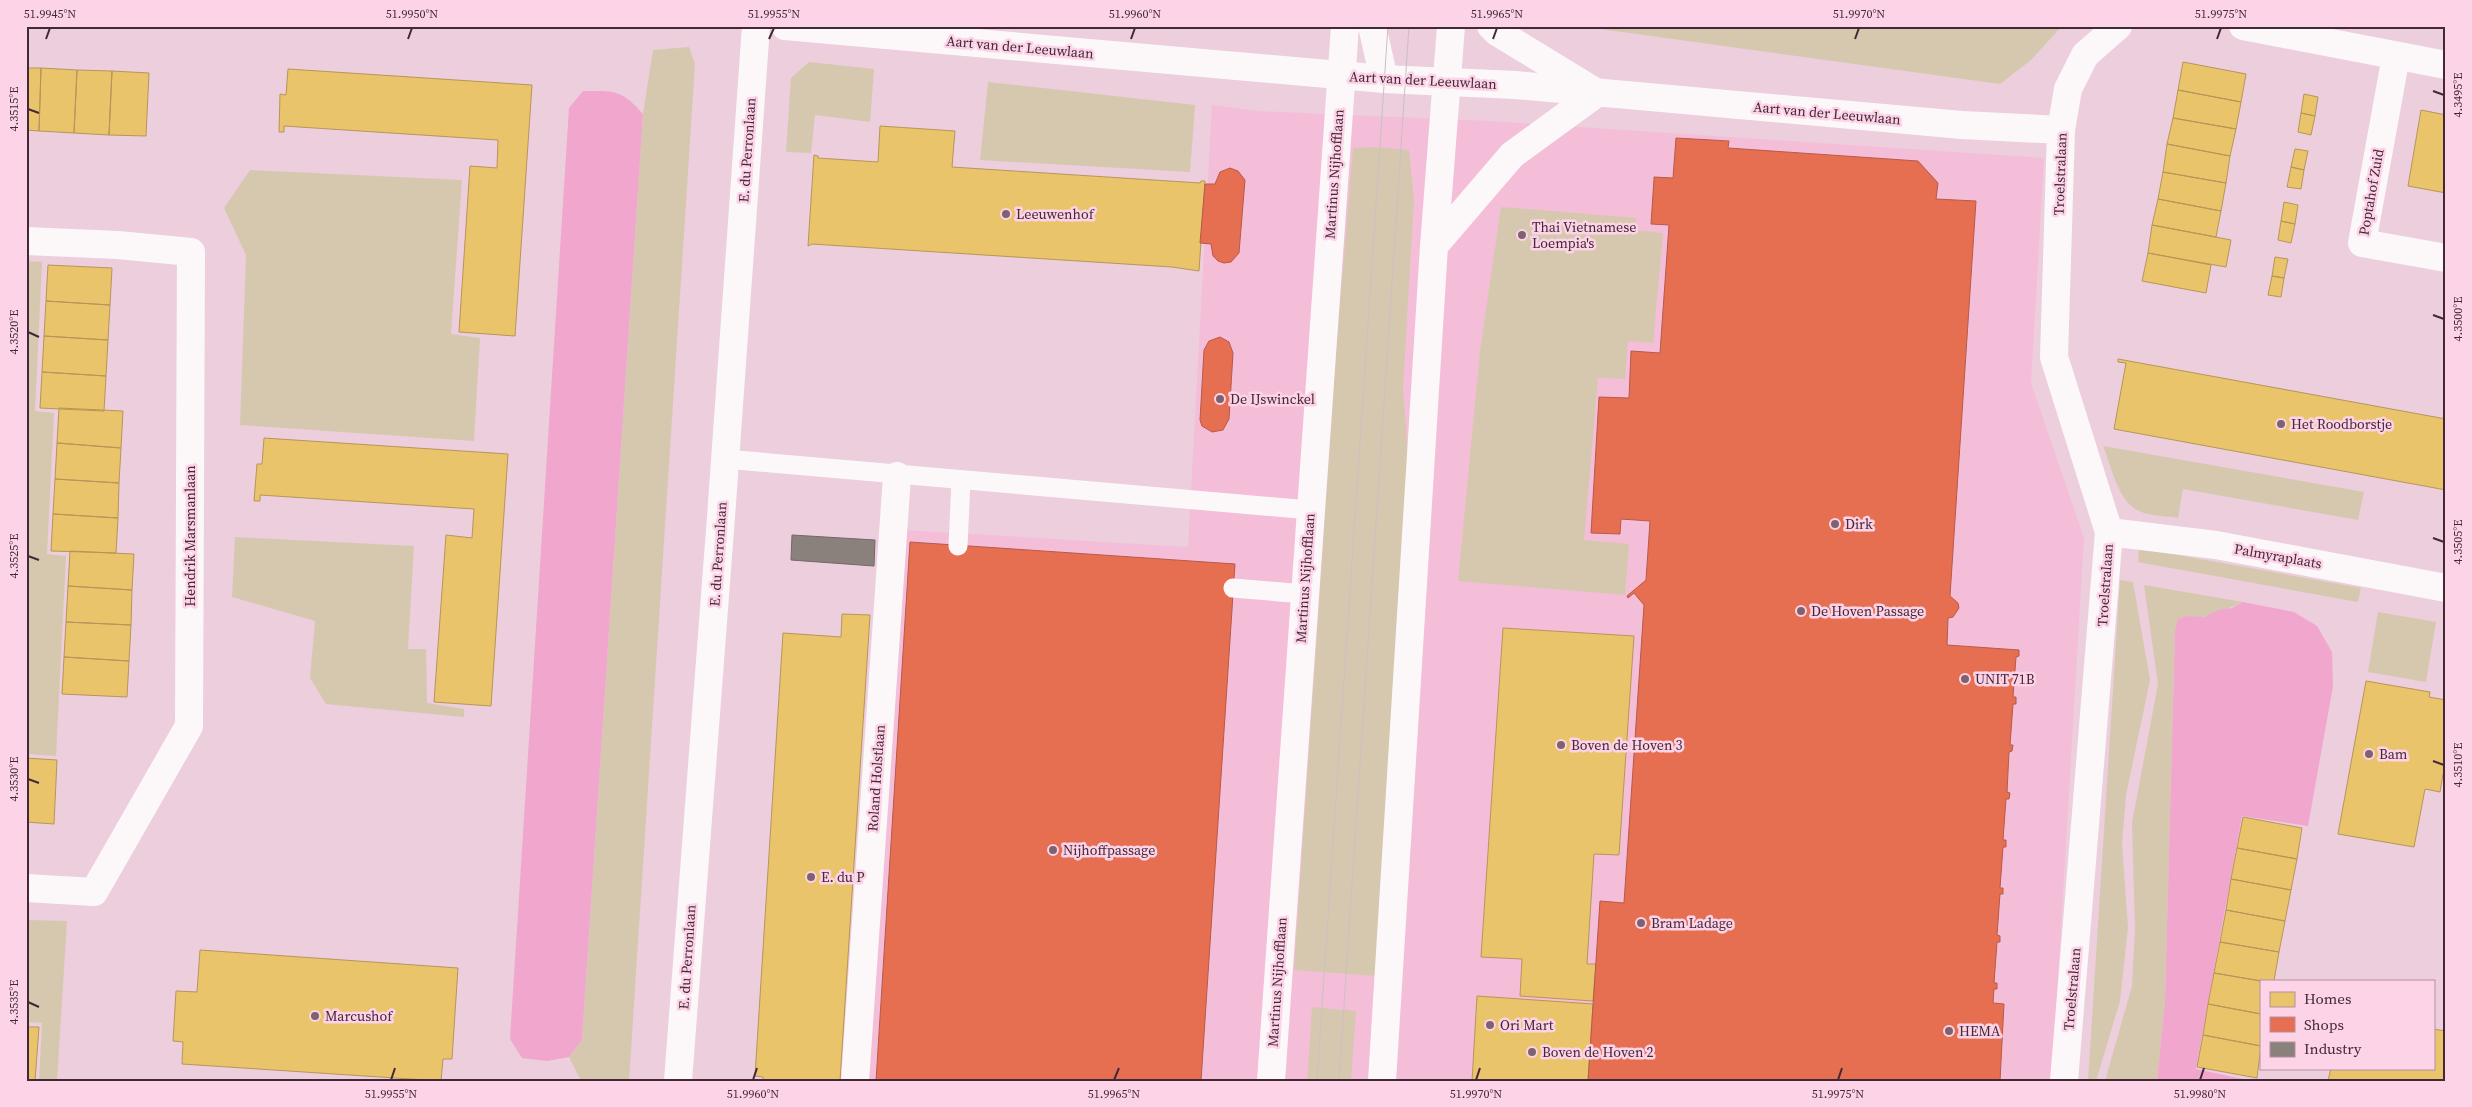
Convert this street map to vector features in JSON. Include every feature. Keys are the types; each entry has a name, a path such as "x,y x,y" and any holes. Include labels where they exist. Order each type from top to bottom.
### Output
{"street":[{"name":"E. du Perronlaan","path":"678,1081 756,26"},
{"name":"Aart van der Leeuwlaan","path":"785,26 1341,76 1515,85 1962,125 2061,130"},
{"name":"Martinus Nijhofflaan","path":"1270,1081 1345,26"},
{"path":"1372,26 1384,79"},
{"path":"1382,1081 1434,246 1445,82 1451,26"},
{"path":"1434,246 1512,155 1596,93 1497,32 1491,26"},
{"name":"Troelstralaan","path":"2064,1081 2109,532 2054,357 2061,130 2068,89 2085,55 2118,26"},
{"path":"2243,26 2446,65"},
{"name":"Poptahof Zuid","path":"2396,56 2362,243 2446,258"},
{"name":"Hendrik Marsmanlaan","path":"26,241 118,245 191,252 189,726 94,892 26,888"},
{"name":"Roland Holstlaan","path":"855,1081 897,476"},
{"name":"Palmyraplaats","path":"2109,532 2216,545 2446,588"}],"lane":[{"path":"725,459 897,476 1310,510"},
{"path":"958,546 961,481"},
{"path":"1233,588 1304,594"}],"shaded area":[{"path":"1579,26 2062,26 2031,60 2000,84"},
{"path":"689,47 695,64 629,1081 581,1081 569,1057 582,1040 643,114 653,50"},
{"path":"809,62 874,69 870,122 815,115 811,153 786,152 791,78"},
{"path":"988,82 1195,105 1190,172 980,160"},
{"path":"583,91 617,93 629,100 643,114 582,1040 569,1057 547,1061 522,1058 510,1039 569,108"},
{"path":"1212,105 1256,111 1489,121 2044,158 2031,383 2084,538 2052,1081 860,1081 903,530 1188,547"},
{"path":"1373,147 1409,150 1414,200 1403,388 1410,483 1376,976 1294,970 1336,351 1353,148"},
{"path":"250,170 462,180 451,334 480,338 474,441 240,425 246,255 224,208"},
{"path":"1501,207 1636,218 1635,230 1663,233 1653,343 1628,341 1625,379 1598,378 1584,540 1629,544 1625,595 1458,581 1480,351"},
{"path":"26,261 42,262 35,411 54,413 47,554 66,556 56,756 26,754"},
{"path":"2103,446 2364,492 2358,520 2183,489 2178,518 2143,513 2132,506 2120,491"},
{"path":"235,537 414,546 408,649 426,649 427,703 464,709 464,717 326,704 310,678 315,621 232,597"},
{"path":"2139,548 2361,588 2358,602 2138,562"},
{"path":"2120,580 2133,582 2150,680 2126,795 2122,844 2128,927 2120,1001 2096,1081 2088,1081"},
{"path":"2144,585 2243,602 2202,617 2179,619 2175,630 2165,1001 2157,1081 2105,1081 2132,986 2135,928 2132,823 2158,684"},
{"path":"2243,602 2294,612 2317,626 2332,652 2333,686 2308,826 2242,816 2196,1069 2252,1081 2157,1081 2165,1001 2175,630 2178,619 2188,616 2204,617 2219,610 2232,608"},
{"path":"2378,612 2436,622 2426,682 2368,672"},
{"path":"26,920 67,921 57,1081 39,1081 42,1023 26,1022"},
{"path":"1312,1007 1356,1011 1351,1081 1307,1081"}],"building: Homes":[{"path":"2183,62 2246,74 2241,102 2178,90"},
{"path":"26,68 41,68 39,131 26,130"},
{"path":"41,68 77,70 74,133 39,131"},
{"path":"288,69 532,85 515,336 459,332 470,166 497,168 498,140 284,126 284,132 279,132 280,94 286,95"},
{"path":"77,70 112,71 109,135 74,133"},
{"path":"112,71 149,73 146,136 109,135"},
{"path":"2178,90 2241,102 2236,129 2173,118"},
{"path":"2304,94 2318,97 2315,116 2301,113"},
{"path":"2421,110 2446,115 2446,193 2408,186"},
{"path":"2301,113 2315,116 2311,135 2298,132"},
{"path":"2173,118 2236,129 2230,156 2167,144"},
{"name":"Leeuwenhof","path":"880,126 955,131 952,167 1200,183 1205,181 1199,271 1172,267 812,244 808,246 814,155 818,156 818,158 878,162"},
{"path":"2167,144 2230,156 2226,183 2163,172"},
{"path":"2295,149 2308,151 2304,170 2291,167"},
{"path":"2291,167 2304,170 2301,189 2287,187"},
{"path":"2163,172 2226,183 2221,211 2158,199"},
{"path":"2158,199 2221,211 2216,237 2152,225"},
{"path":"2284,202 2298,205 2295,224 2281,221"},
{"path":"2281,221 2295,224 2291,243 2278,240"},
{"path":"2152,225 2231,240 2226,267 2148,253"},
{"path":"2148,253 2211,265 2206,293 2142,281"},
{"path":"2275,257 2288,259 2284,278 2272,276"},
{"path":"48,265 112,268 110,305 46,301"},
{"path":"2272,276 2284,278 2281,297 2268,295"},
{"path":"46,301 110,305 108,340 44,336"},
{"path":"44,336 108,340 106,376 42,372"},
{"name":"Het Roodborstje","path":"2118,359 2446,419 2446,490 2114,429 2126,363 2118,362"},
{"path":"42,372 106,376 104,411 40,408"},
{"path":"59,408 123,411 121,448 57,443"},
{"path":"264,438 508,454 491,706 434,702 446,535 472,538 474,509 260,495 260,501 254,501 257,464 262,464"},
{"path":"57,443 121,448 119,483 55,479"},
{"path":"55,479 119,483 118,518 53,514"},
{"path":"53,514 118,518 116,553 51,551"},
{"path":"70,551 134,554 132,590 68,586"},
{"path":"68,586 132,590 131,625 66,622"},
{"name":"E. du P","path":"842,614 870,615 840,1081 763,1081 763,1077 755,1076 783,633 841,637"},
{"path":"66,622 131,625 129,661 64,657"},
{"name":"Boven de Hoven 3","path":"1503,628 1634,636 1619,855 1594,854 1587,964 1596,964 1593,1001 1520,996 1522,959 1481,957"},
{"path":"64,657 129,661 127,697 62,694"},
{"path":"2366,681 2430,692 2429,697 2446,700 2446,774 2443,774 2440,792 2425,789 2414,847 2338,834"},
{"path":"26,758 57,760 54,824 26,822"},
{"path":"2243,817 2302,828 2297,859 2237,848"},
{"path":"2237,848 2297,859 2291,890 2231,879"},
{"path":"2231,879 2291,890 2285,921 2226,910"},
{"path":"2226,910 2285,921 2279,952 2220,942"},
{"path":"2220,942 2279,952 2274,980 2260,981 2214,973"},
{"name":"Marcushof","path":"200,950 458,968 452,1059 443,1059 441,1081 182,1064 183,1042 173,1041 176,991 197,992"},
{"path":"2214,973 2260,981 2260,1014 2208,1004"},
{"name":"Boven de Hoven 2","path":"1477,996 1593,1004 1588,1081 1472,1081"},
{"path":"2208,1004 2260,1014 2260,1046 2203,1035"},
{"path":"26,1027 39,1027 35,1081 26,1081"},
{"path":"2434,1029 2446,1031 2446,1081 2328,1081 2331,1070 2434,1070"},
{"path":"2203,1035 2260,1046 2257,1078 2197,1067"}],"building: Shops":[{"name":"De Hoven Passage","path":"1676,138 1729,141 1728,148 1918,161 1938,183 1936,199 1976,201 1950,596 1958,603 1959,608 1953,617 1948,618 1947,645 2019,650 2019,656 2016,657 2013,697 2016,697 2016,704 2013,704 2010,745 2013,745 2012,751 2009,752 2007,792 2010,793 2009,799 2006,799 2003,840 2006,840 2006,847 2003,847 2000,888 2003,888 2003,894 2000,894 1997,935 2000,936 2000,942 1997,942 1994,983 1997,983 1997,989 1994,989 1993,1003 2004,1004 2000,1081 1588,1081 1600,901 1624,903 1644,605 1634,593 1628,598 1627,596 1646,580 1650,521 1621,519 1620,534 1591,533 1599,397 1629,398 1631,351 1660,353 1669,225 1651,224 1654,177 1673,178"},
{"path":"1230,168 1238,171 1245,180 1239,253 1231,262 1224,263 1218,261 1213,256 1211,244 1200,243 1205,184 1215,184 1220,172"},
{"path":"1220,337 1229,342 1233,353 1229,419 1223,430 1212,432 1202,426 1200,420 1204,350 1209,341"},
{"name":"Nijhoffpassage","path":"910,542 1235,564 1201,1081 876,1081"}],"building: Industry":[{"path":"792,535 875,540 874,566 791,560"}],"tram line":[{"path":"1317,1081 1388,26"},
{"path":"1339,1081 1409,26"}],"place":[{"name":"Leeuwenhof","path":"1006,214"},
{"name":"Thai Vietnamese Loempia's","path":"1522,235"},
{"name":"De IJswinckel","path":"1220,399"},
{"name":"Het Roodborstje","path":"2281,424"},
{"name":"Dirk","path":"1835,524"},
{"name":"De Hoven Passage","path":"1801,611"},
{"name":"UNIT 71B","path":"1965,679"},
{"name":"Boven de Hoven 3","path":"1561,745"},
{"name":"Bam","path":"2369,754"},
{"name":"Nijhoffpassage","path":"1053,850"},
{"name":"E. du P","path":"811,877"},
{"name":"Bram Ladage","path":"1641,923"},
{"name":"Marcushof","path":"315,1016"},
{"name":"Ori Mart","path":"1490,1025"},
{"name":"HEMA","path":"1949,1031"},
{"name":"Boven de Hoven 2","path":"1532,1052"}]}
